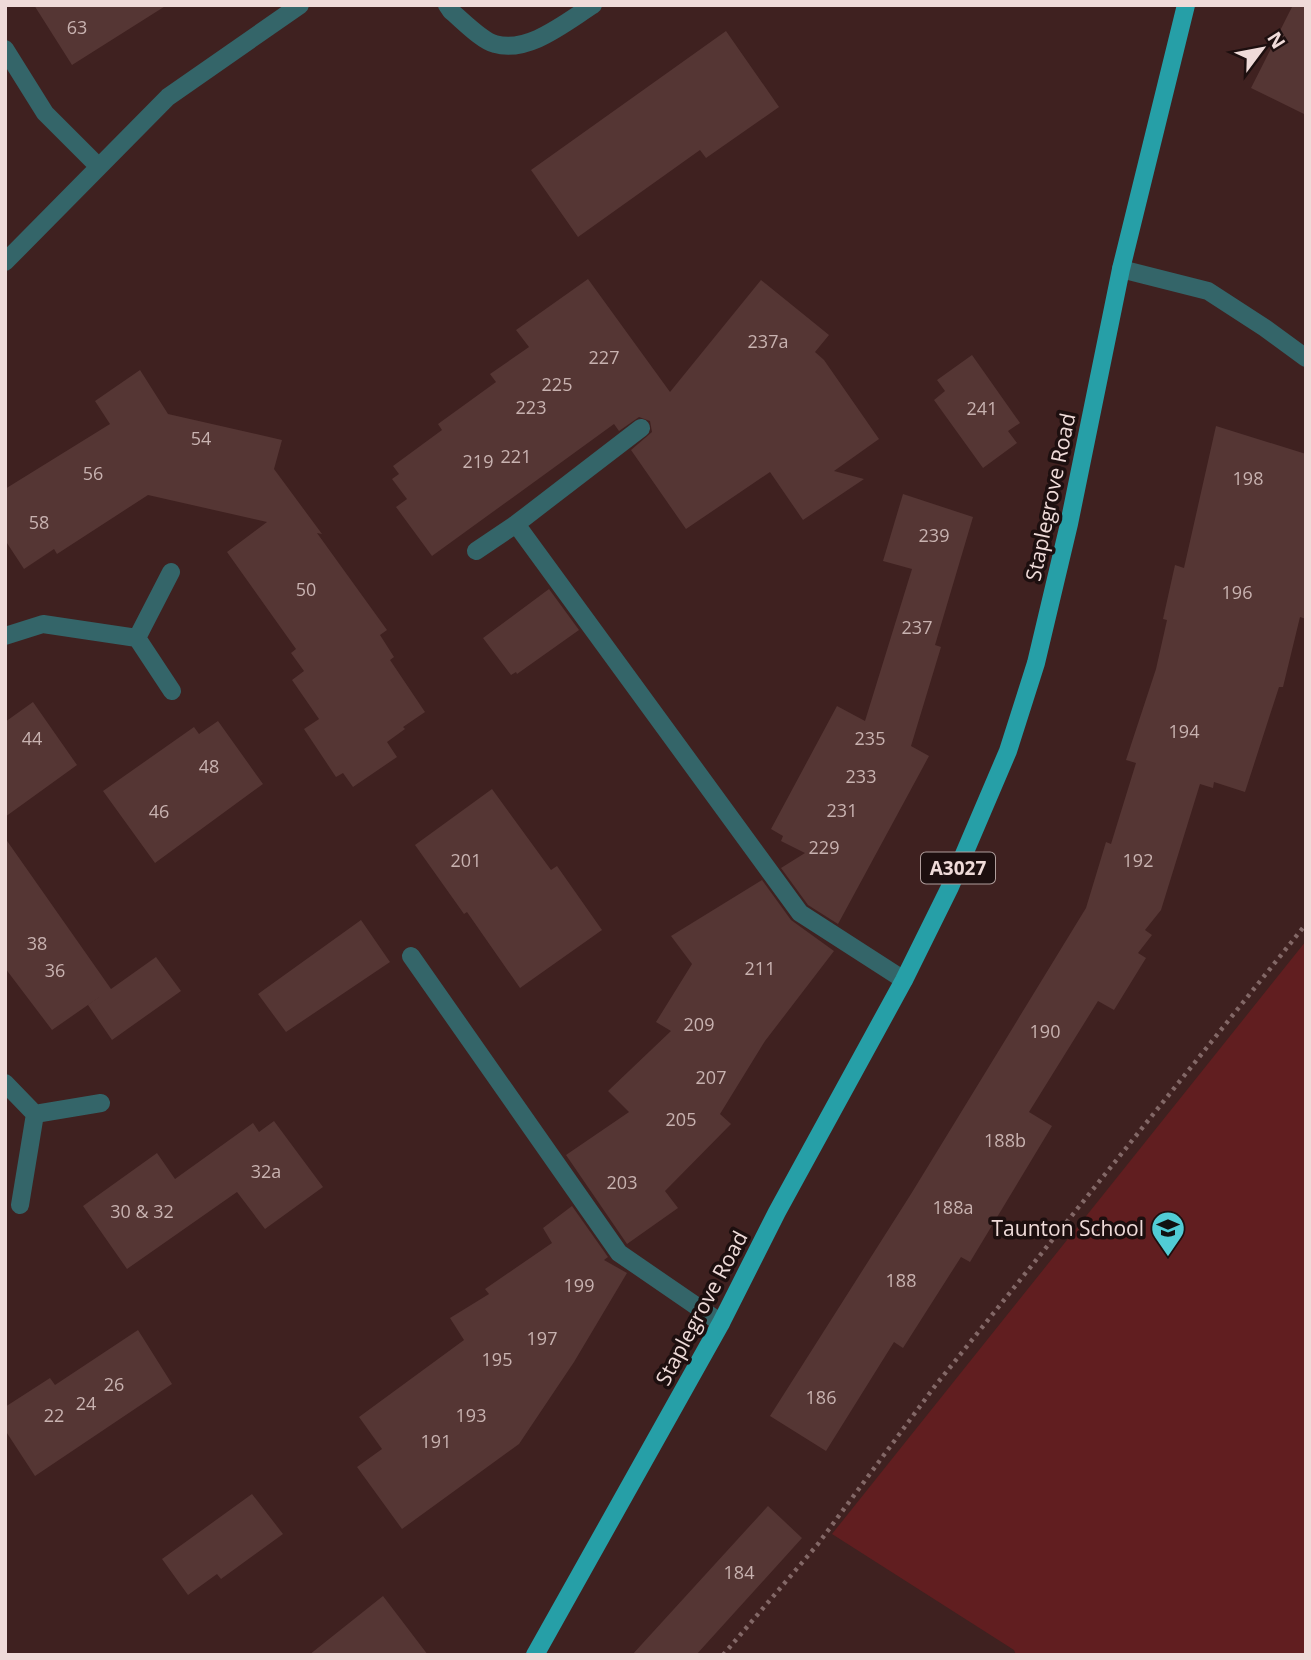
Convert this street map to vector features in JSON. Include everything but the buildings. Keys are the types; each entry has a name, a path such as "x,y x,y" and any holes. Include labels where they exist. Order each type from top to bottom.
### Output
{"main road":[{"name":"Staplegrove Road","path":"535,1655 720,1323 777,1212 904,980 950,887 1008,751 1037,663 1069,524 1121,269 1186,5"}],"street":[{"path":"5,262 168,97 300,5"},
{"path":"447,5 492,44 517,47 551,31 593,5"},
{"path":"5,49 45,113 99,167"},
{"path":"1121,269 1208,291 1306,358"},
{"path":"476,551 516,524 640,428"},
{"path":"516,524 800,913 904,980"},
{"path":"137,638 171,572"},
{"path":"5,636 43,624 137,638 172,691"},
{"path":"411,956 619,1253 720,1323"},
{"path":"5,1083 35,1114"},
{"path":"35,1114 101,1103"},
{"path":"20,1205 35,1114"}],"path":[{"path":"723,1655 818,1545 935,1385 1306,924"}],"shaded area":[{"name":"Taunton School","path":"1306,941 1306,1655 1016,1655 1014,1650 832,1534"}],"place":[{"name":"Taunton School","path":"1168,1258"}]}
